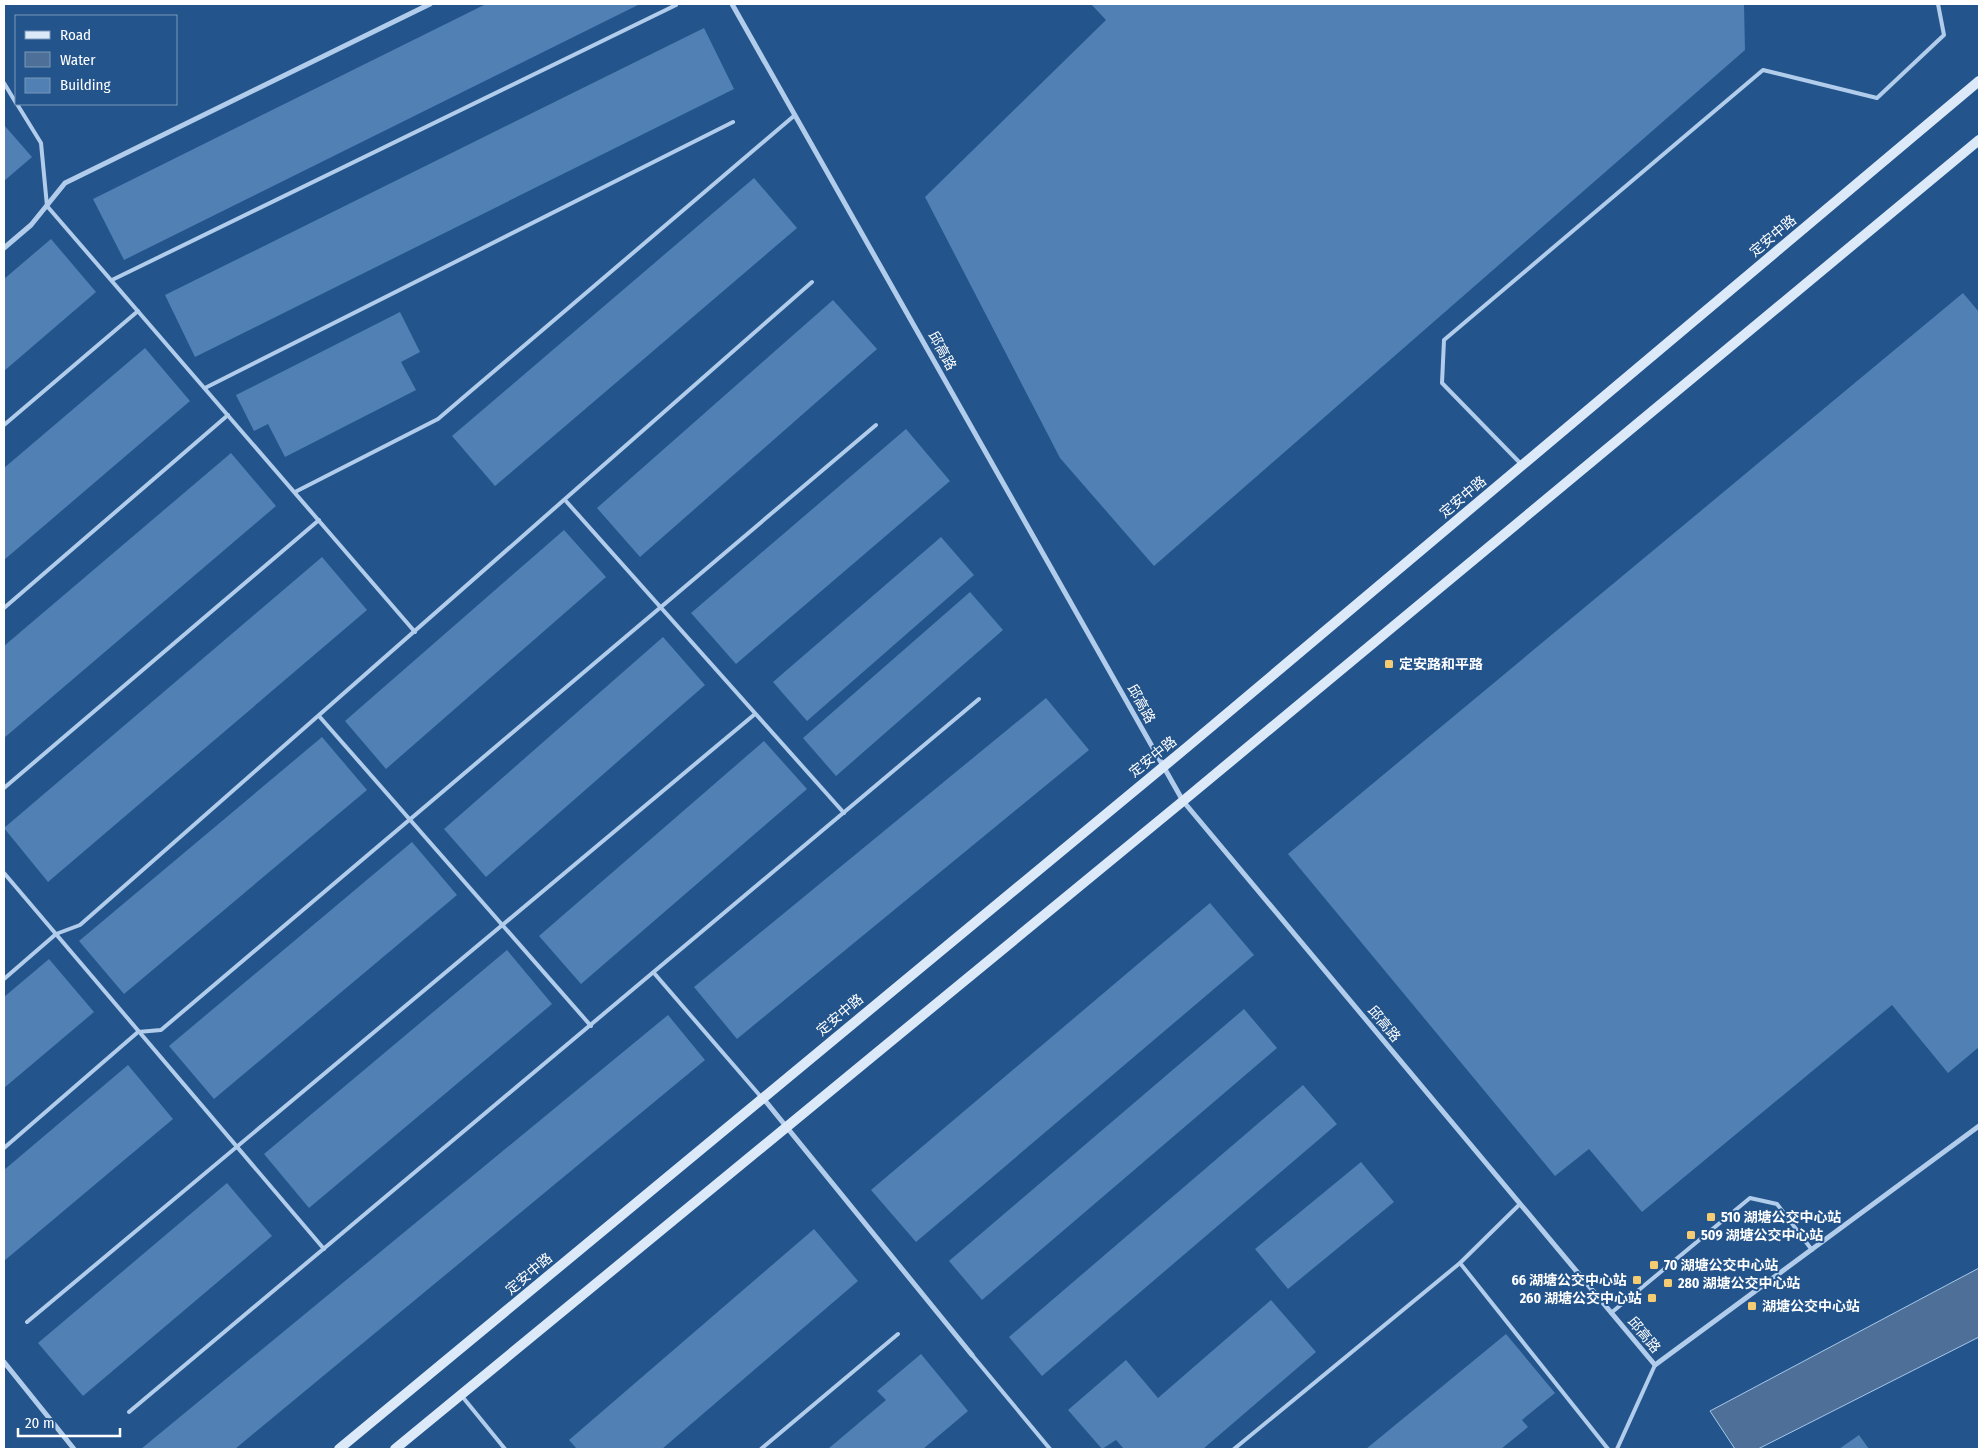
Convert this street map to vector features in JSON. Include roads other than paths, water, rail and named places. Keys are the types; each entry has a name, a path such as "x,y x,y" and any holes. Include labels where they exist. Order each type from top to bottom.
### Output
{"main road":[{"name":"定安中路","path":"339,1449 1163,766 1979,81"},
{"path":"395,1449 1183,801 1979,140"}],"street":[{"path":"4,248 32,224 65,183 430,4"},
{"name":"邱高路","path":"732,4 1183,801 1655,1366"},
{"path":"762,1098 972,1355"},
{"path":"1655,1366 1979,1126"},
{"path":"4,1362 74,1449"}],"lane":[{"path":"1522,465 1442,383 1444,340 1763,70 1877,98 1944,35 1938,4"},
{"path":"112,280 676,5"},
{"path":"4,83 15,101"},
{"path":"17,105 41,143 47,206 415,632"},
{"path":"295,492 438,419 795,115"},
{"path":"205,388 733,122"},
{"path":"4,979 56,934 80,925 812,282"},
{"path":"4,425 138,311"},
{"path":"4,608 228,415"},
{"path":"4,1148 138,1032 161,1030 876,425"},
{"path":"565,500 844,813"},
{"path":"4,788 319,520"},
{"path":"129,1412 979,699"},
{"path":"27,1322 755,714"},
{"path":"319,716 591,1026"},
{"path":"4,873 324,1249"},
{"path":"654,973 762,1098"},
{"path":"1610,1313 1750,1198 1777,1204 1812,1250"},
{"path":"1234,1449 1460,1263 1520,1204"},
{"path":"1460,1263 1608,1449"},
{"path":"761,1449 898,1334"},
{"path":"972,1355 1048,1447 1042,1449"},
{"path":"1617,1449 1655,1366"},
{"path":"461,1396 504,1449"}],"water":[{"path":"1979,1268 1979,1337 1758,1449 1735,1449 1710,1411"}],"place":[{"name":"定安路和平路","path":"1389,664"},
{"name":"510 湖塘公交中心站","path":"1711,1217"},
{"name":"509 湖塘公交中心站","path":"1691,1235"},
{"name":"70 湖塘公交中心站","path":"1654,1265"},
{"name":"66 湖塘公交中心站","path":"1637,1280"},
{"name":"280 湖塘公交中心站","path":"1668,1283"},
{"name":"260 湖塘公交中心站","path":"1652,1298"},
{"name":"湖塘公交中心站","path":"1752,1306"}]}
